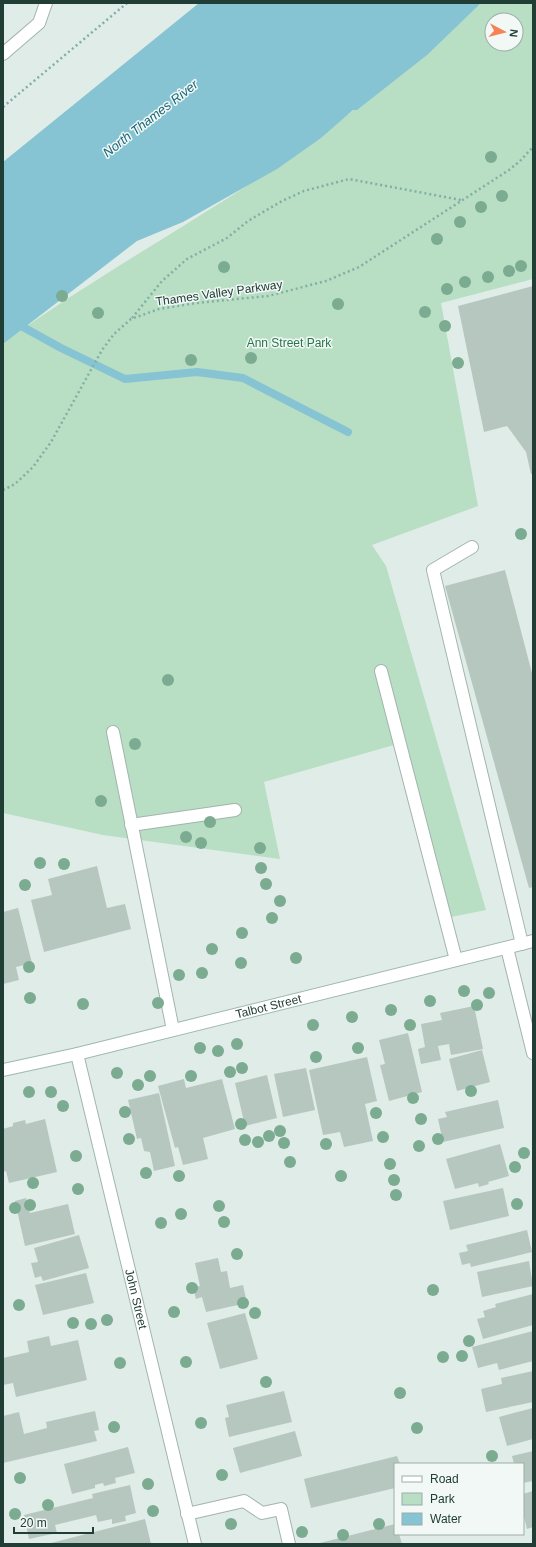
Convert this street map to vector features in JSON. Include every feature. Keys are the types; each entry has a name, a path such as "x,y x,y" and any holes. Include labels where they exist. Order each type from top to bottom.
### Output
{"street":[{"path":"3,54 39,23 46,3"},
{"path":"472,548 433,570 527,942"},
{"path":"381,671 456,960"},
{"path":"112,732 173,1030"},
{"path":"130,825 235,810"},
{"name":"Talbot Street","path":"3,1070 77,1054 527,942"},
{"path":"506,948 533,1053"},
{"name":"John Street","path":"77,1054 195,1544"},
{"path":"187,1514 244,1501 262,1513 281,1509 289,1544"}],"path":[{"path":"3,106 127,3"},
{"name":"Thames Valley Parkway","path":"3,490 15,484 24,477 38,461 51,442 102,350 114,334 131,319 159,309 196,303 268,296 326,281 359,268 514,165 533,147"},
{"path":"131,319 162,281 187,259 227,238 248,221 282,200 304,192 350,179 462,200"}],"green space":[{"name":"Ann Street Park","path":"481,3 533,3 533,279 441,303 478,506 372,545 386,566 486,910 446,918 394,745 264,782 280,859 103,835 3,813 3,343 72,296 283,162 359,106"}],"water":[{"name":"North Thames River","path":"199,3 481,3 427,55 357,110 353,110 321,138 277,169 183,222 137,241 3,344 3,162"}],"building":[{"path":"533,286 533,474 531,474 526,452 507,426 484,432 458,306"},
{"path":"505,570 533,677 533,887 529,888 445,586"},
{"path":"97,866 107,908 125,904 131,929 44,952 31,900 52,895 48,879"},
{"path":"18,908 32,963 16,967 19,980 3,984 3,912"},
{"path":"474,1006 483,1049 451,1055 449,1044 438,1046 441,1060 421,1064 418,1049 425,1047 421,1024 442,1020 440,1013"},
{"path":"408,1033 422,1092 389,1101 380,1065 385,1064 379,1040"},
{"path":"482,1050 490,1082 457,1091 449,1059"},
{"path":"367,1057 377,1101 365,1104 373,1141 344,1147 340,1132 323,1135 309,1070"},
{"path":"306,1068 315,1110 283,1117 274,1074"},
{"path":"267,1075 277,1118 245,1126 235,1083"},
{"path":"184,1079 186,1088 222,1079 235,1129 203,1138 208,1159 183,1165 178,1147 175,1148 158,1086"},
{"path":"159,1093 175,1166 154,1171 150,1152 144,1151 141,1138 137,1139 128,1100"},
{"path":"498,1100 504,1128 443,1142 438,1119 447,1117 445,1112"},
{"path":"45,1119 57,1172 9,1183 6,1171 3,1172 3,1129 13,1126 13,1123 25,1120 26,1124"},
{"path":"500,1144 509,1176 488,1182 489,1184 479,1187 478,1183 455,1189 446,1159"},
{"path":"503,1188 509,1216 450,1230 443,1201"},
{"path":"26,1198 30,1213 68,1204 75,1234 25,1246 15,1201"},
{"path":"527,1230 532,1252 471,1267 470,1263 462,1265 459,1253 468,1251 466,1245"},
{"path":"79,1235 89,1268 43,1281 41,1276 35,1278 31,1263 38,1262 34,1248"},
{"path":"218,1258 221,1272 227,1271 230,1288 243,1285 247,1303 206,1312 202,1297 196,1299 193,1287 200,1286 195,1263"},
{"path":"529,1261 533,1286 482,1297 477,1272"},
{"path":"86,1273 94,1303 43,1315 35,1285"},
{"path":"533,1294 533,1325 483,1339 477,1319 485,1317 483,1311 496,1307 495,1304"},
{"path":"245,1313 258,1359 220,1369 207,1323"},
{"path":"533,1331 533,1361 499,1370 497,1363 478,1368 472,1347"},
{"path":"49,1336 51,1346 78,1340 87,1380 16,1397 13,1383 3,1385 3,1358 29,1352 27,1341"},
{"path":"533,1371 533,1402 486,1412 481,1389 502,1384 501,1378"},
{"path":"284,1391 292,1422 229,1437 225,1418 229,1417 226,1405"},
{"path":"533,1408 533,1439 507,1446 499,1417"},
{"path":"95,1411 99,1430 94,1431 97,1441 3,1463 3,1416 19,1412 24,1434 47,1428 46,1422"},
{"path":"295,1431 302,1456 240,1473 233,1448"},
{"path":"128,1447 135,1473 115,1478 116,1483 104,1486 103,1483 95,1485 95,1488 72,1494 64,1464"},
{"path":"533,1451 533,1481 524,1483 524,1463 514,1463 512,1456"},
{"path":"397,1456 400,1463 394,1463 394,1488 311,1508 304,1479"},
{"path":"130,1485 136,1513 125,1516 126,1521 112,1524 112,1519 98,1522 96,1515 55,1525 57,1533 29,1539 24,1515 93,1498 92,1494"},
{"path":"533,1491 533,1527 527,1529 524,1516 524,1494"},
{"path":"145,1519 151,1544 51,1544 51,1543"},
{"path":"394,1524 394,1535 399,1535 402,1544 316,1544"}],"waterway":[{"path":"3,316 61,348 125,379 197,372 243,378 348,432"}]}
